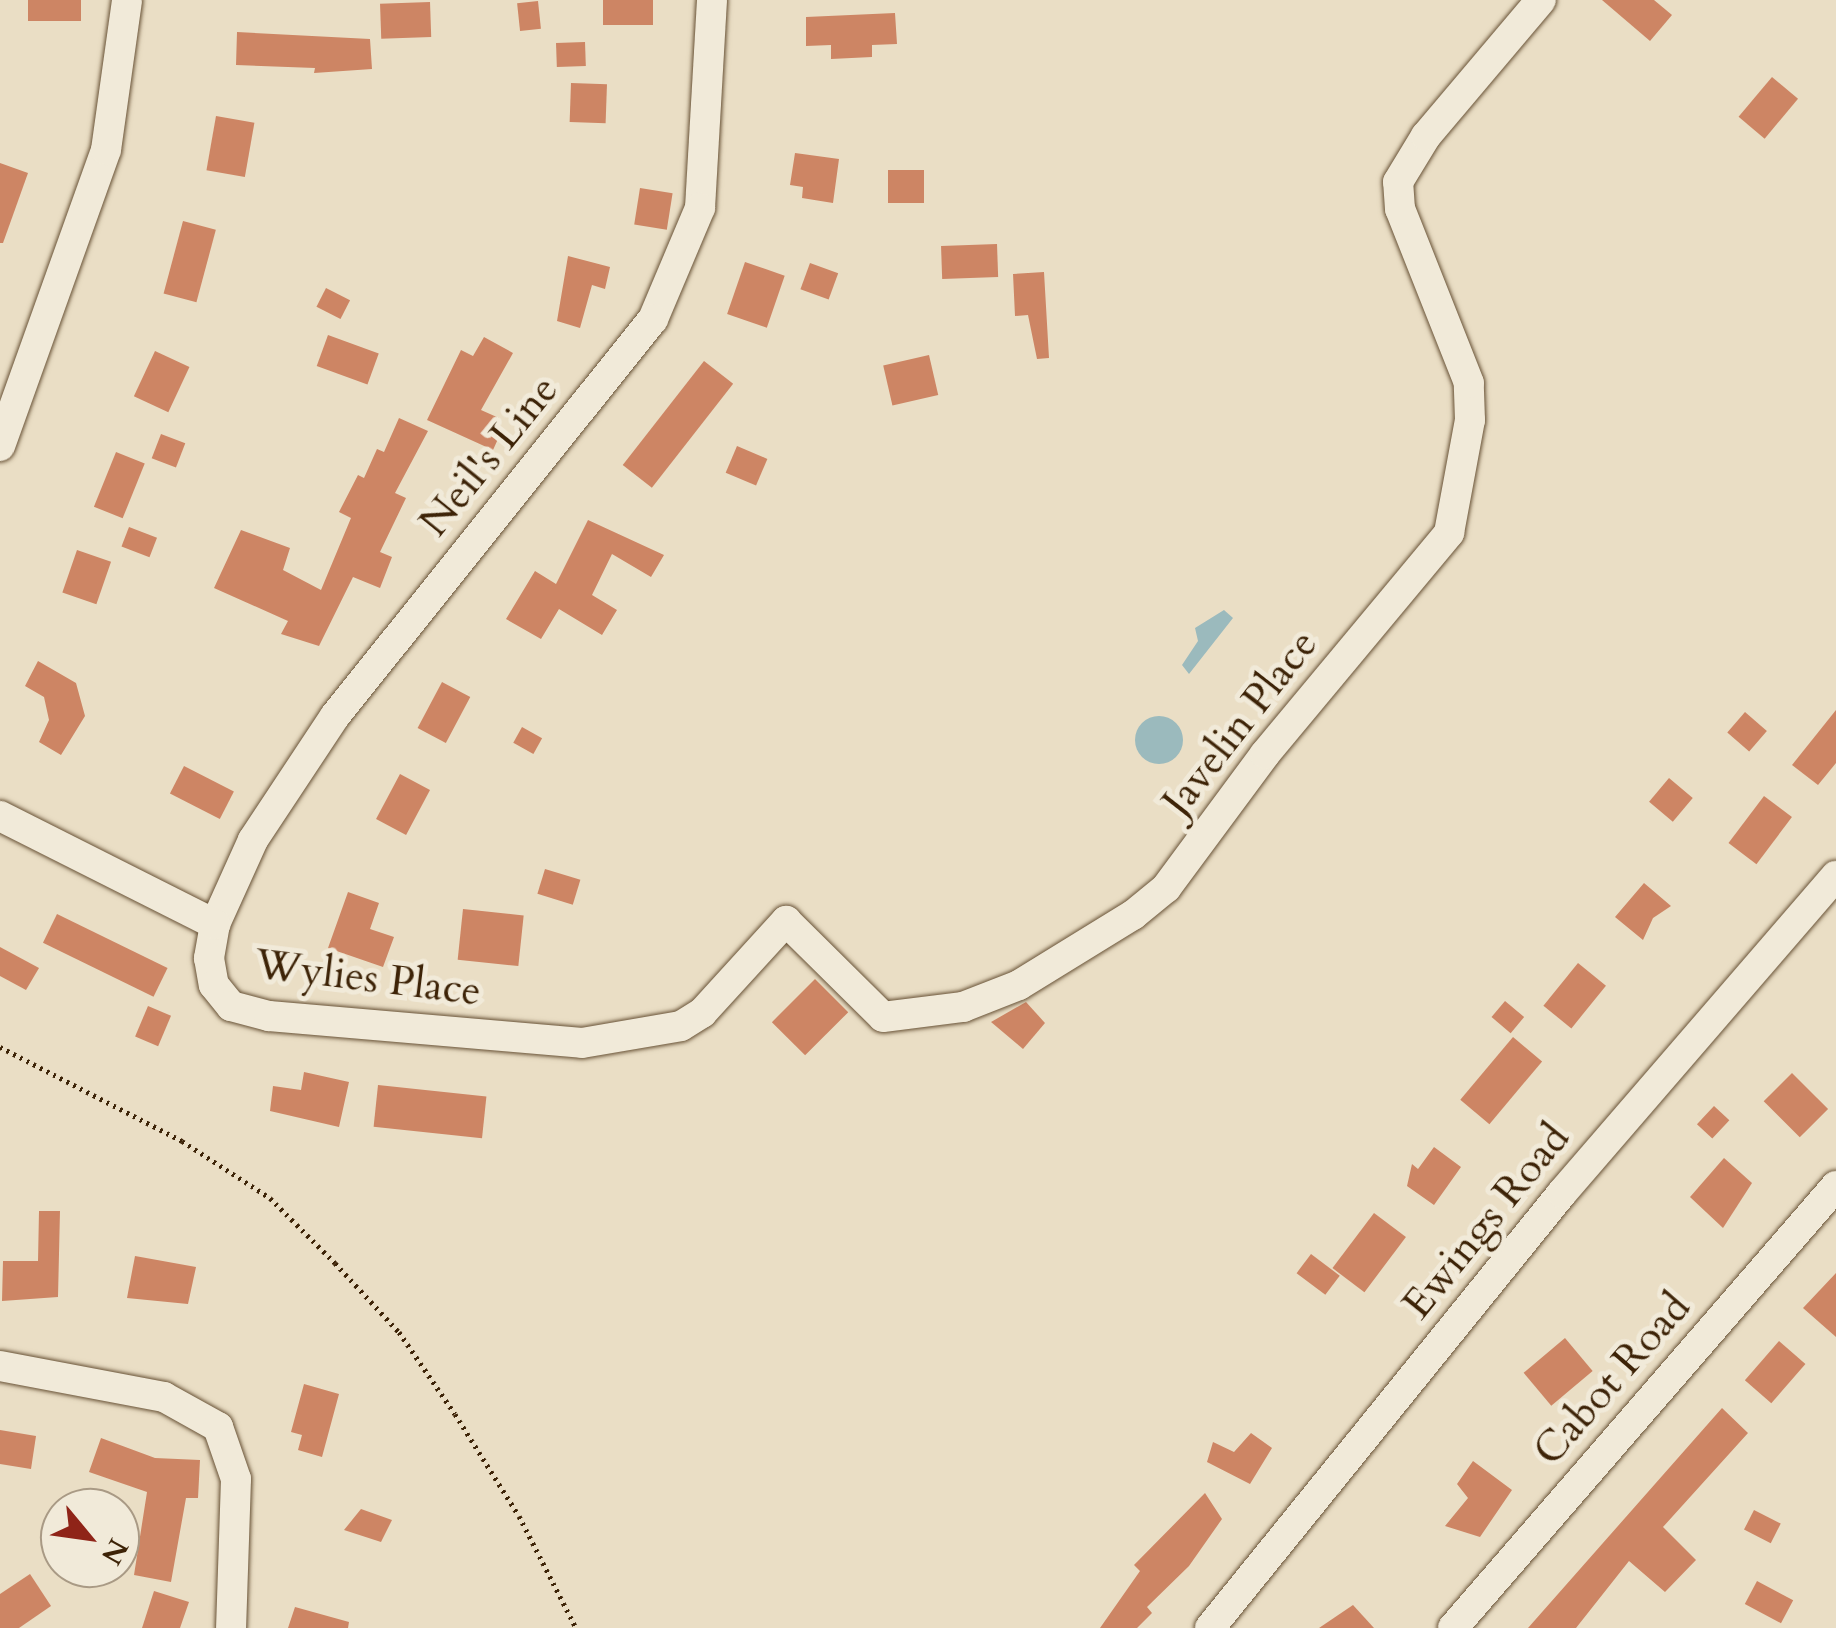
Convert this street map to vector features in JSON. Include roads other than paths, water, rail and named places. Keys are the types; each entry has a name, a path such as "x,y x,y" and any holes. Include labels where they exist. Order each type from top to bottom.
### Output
{"street":[{"path":"0,446 97,180 117,95 127,0"},
{"name":"Neil's Line","path":"215,924 254,840 335,716 653,318 700,208 712,0"},
{"name":"Javelin Place","path":"582,1043 681,1026 702,1013 786,921 882,1017 963,1007 1019,985 1166,888 1266,754 1449,534 1470,420 1469,383 1400,208 1398,182 1434,126 1541,0"},
{"path":"0,816 215,924"},
{"name":"Ewings Road","path":"1210,1628 1562,1193 1836,876"},
{"name":"Wylies Place","path":"215,924 209,958 214,985 231,1006 269,1016 582,1043"},
{"name":"Cabot Road","path":"1453,1628 1836,1186"},
{"path":"0,1366 164,1396 218,1426 236,1479 231,1628"}],"water":[{"path":"1224,610 1233,618 1189,674 1182,665 1198,641 1195,628"},
{"path":"1159,716 1176,723 1183,740 1176,757 1159,764 1142,757 1135,740 1142,723"}]}
